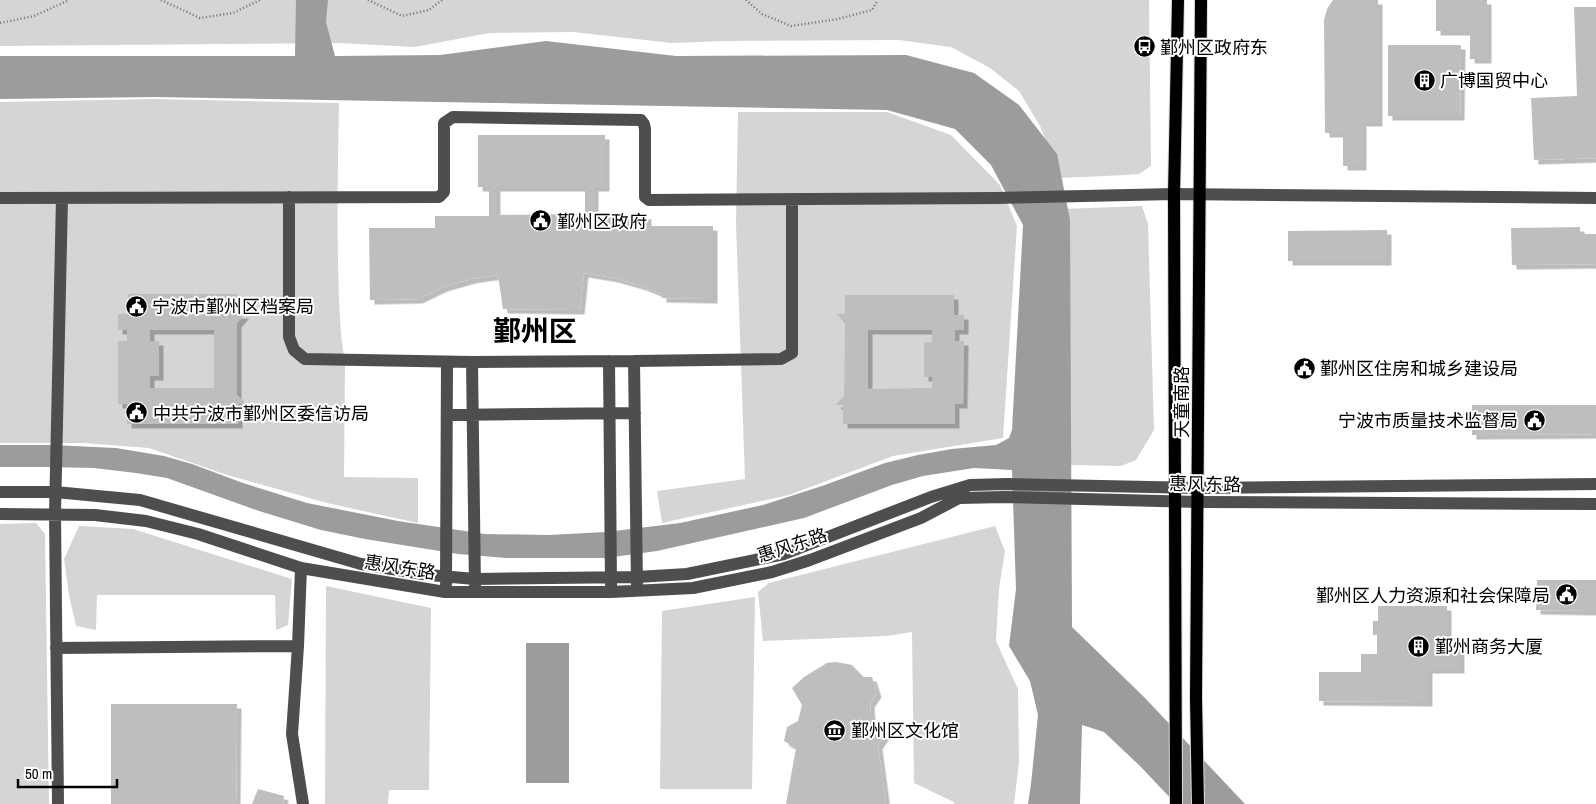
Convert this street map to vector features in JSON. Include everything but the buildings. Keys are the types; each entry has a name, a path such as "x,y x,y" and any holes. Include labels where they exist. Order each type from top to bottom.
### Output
{"main road":[{"path":"1176,804 1174,194 1178,0"},
{"name":"天童南路","path":"1198,804 1196,698 1201,0"}],"street":[{"path":"0,198 439,197 444,192 444,122 453,117 641,120 645,129 645,197 649,200 996,198 1174,194 1596,198"},
{"path":"58,804 55,492 62,198"},
{"path":"288,198 288,337 294,350 305,359 447,362 781,359 792,353 792,199"},
{"path":"609,361 611,592"},
{"path":"634,361 637,592"},
{"path":"445,592 447,362"},
{"path":"472,362 475,592"},
{"path":"447,415 634,413"},
{"name":"惠风东路","path":"0,514 94,515 146,521 198,534 301,568 445,592 637,592 693,588 772,572 810,560 921,518 959,498 1006,490 1074,486 1198,488 1596,484"},
{"name":"惠风东路","path":"0,492 55,492 140,500 361,564 446,577 475,579 637,578 687,574 784,554 931,497 970,485 1075,500 1596,504"},
{"path":"301,568 292,734 303,804"},
{"path":"56,648 298,646"}],"path":[{"path":"0,23 34,16 69,0"},
{"path":"161,0 200,18 233,13 260,0"},
{"path":"368,0 402,16 429,10 442,0"},
{"path":"746,0 762,14 791,26 838,19 872,10 878,0"}],"shaded area":[{"path":"0,0 1149,0 1151,166 1139,174 1061,178 1040,126 1019,91 990,68 951,47 899,40 672,43 573,32 490,33 414,47 340,43 0,46"},
{"path":"296,0 328,0 326,22 335,56 440,55 546,41 676,56 906,55 974,73 1019,105 1057,154 1070,220 1072,627 1145,698 1245,804 1176,804 1104,732 1082,725 1080,804 1028,804 1038,715 1030,681 1009,646 1016,589 1012,470 974,468 923,476 892,485 804,518 657,551 606,558 506,558 458,554 321,530 259,511 167,478 94,468 0,467 0,445 116,448 164,456 192,464 243,483 307,503 398,521 485,534 548,535 606,532 680,523 763,505 885,463 952,449 996,445 1009,438 1012,430 1023,225 991,165 955,129 887,110 154,97 0,99 0,56 295,56"},
{"path":"154,99 339,103 338,243 340,313 345,362 344,477 418,478 418,523 327,503 227,475 149,448 83,443 0,443 0,102"},
{"path":"738,112 887,112 951,135 1000,185 1017,226 1003,438 893,456 789,495 662,523 657,491 745,479 736,223"},
{"path":"1142,206 1148,224 1154,430 1136,460 1121,466 1071,465 1063,209"},
{"path":"36,523 45,534 49,804 0,804 0,524"},
{"path":"79,526 133,529 292,579 288,625 276,630 275,595 97,595 96,630 76,626 64,559"},
{"path":"995,526 1005,551 999,589 996,641 1018,689 1019,762 1014,804 954,804 954,802 914,783 912,632 887,636 763,641 758,592 769,583"},
{"path":"326,586 431,608 429,790 389,790 388,804 325,804"},
{"path":"755,597 752,789 660,789 662,611"},
{"path":"526,643 569,643 569,783 526,783"}],"place":[{"name":"鄞州区政府东","path":"1144,47"},
{"name":"广博国贸中心","path":"1424,80"},
{"name":"鄞州区政府","path":"541,221"},
{"name":"宁波市鄞州区档案局","path":"136,306"},
{"name":"鄞州区住房和城乡建设局","path":"1304,368"},
{"name":"中共宁波市鄞州区委信访局","path":"137,413"},
{"name":"宁波市质量技术监督局","path":"1534,420"},
{"name":"鄞州区人力资源和社会保障局","path":"1566,595"},
{"name":"鄞州商务大厦","path":"1419,646"},
{"name":"鄞州区文化馆","path":"835,730"}],"district":[{"name":"鄞州区","path":"535,331"}]}
